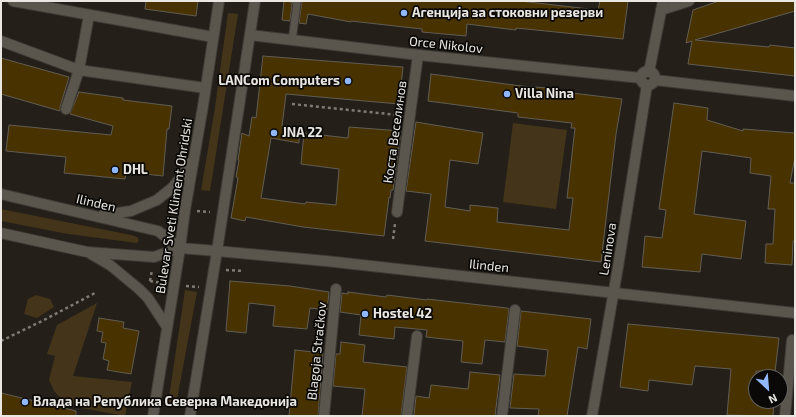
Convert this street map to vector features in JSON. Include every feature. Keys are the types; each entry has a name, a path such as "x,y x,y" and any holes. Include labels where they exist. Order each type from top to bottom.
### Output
{"street":[{"path":"13,1 213,37"},
{"name":"Bulevar Sveti Kliment Ohridski","path":"153,416 219,1"},
{"path":"190,416 218,251 255,1"},
{"path":"662,6 689,1"},
{"name":"Leninova","path":"592,416 648,79 662,6"},
{"path":"66,109 79,70 89,15"},
{"name":"Orce Nikolov","path":"250,35 795,96"},
{"path":"1,40 79,70 205,88"},
{"name":"Коста Веселинов","path":"397,212 418,55"},
{"path":"96,215 131,211 157,200 172,188 182,176 195,155"},
{"name":"Ilinden","path":"1,194 96,215 158,231 180,248"},
{"name":"Ilinden","path":"1,233 87,252 154,257 180,248 218,251 326,261 795,313"},
{"path":"87,252 110,265 136,285 148,298 167,327"},
{"name":"Blagoja Stračkov","path":"324,416 336,289"},
{"path":"502,416 515,310"},
{"path":"407,416 417,336"},
{"path":"785,416 792,340"}],"lane":[{"path":"292,40 297,3 295,1"}],"path":[{"path":"292,104 410,116"},
{"path":"1,341 96,293"}],"shaded area":[{"path":"228,13 238,14 210,191 201,190 214,114"},
{"path":"513,123 567,130 556,209 503,202"},
{"path":"1,209 131,235 137,237 139,240 137,243 68,234 1,221"},
{"path":"185,290 197,292 176,405 168,404"},
{"path":"36,295 50,299 54,307 37,318 24,314 28,299"},
{"path":"97,303 73,376 132,382 125,416 81,408 63,401 54,391 49,380 55,356 47,354 57,325"}],"building":[{"path":"146,1 198,1 196,16 145,9"},
{"path":"284,1 290,1 292,5 290,21 282,20"},
{"path":"302,1 520,1 598,10 600,1 628,1 623,39 516,28 516,30 467,24 466,36 422,32 422,29 351,22 308,14 306,24 299,23"},
{"path":"719,1 795,1 795,11 695,40 795,48 795,76 688,64 692,41 686,43 693,10"},
{"path":"263,56 403,67 399,104 286,94 282,126 299,130 299,143 271,138 261,198 305,204 306,202 336,205 339,169 301,164 304,133 348,138 349,127 401,131 393,190 391,190 390,198 389,197 384,236 303,227 246,217 245,221 231,218 238,178 236,177 242,133 249,136 252,117 256,118"},
{"path":"1,58 69,77 60,111 1,94"},
{"path":"431,74 622,99 616,134 601,262 425,241 431,194 406,191 416,122 483,133 478,164 450,160 445,207 470,211 470,205 498,208 497,222 569,230 573,198 567,198 575,128 571,128 572,123 518,117 518,113 428,101"},
{"path":"79,92 123,98 123,100 172,106 169,129 167,129 163,176 126,172 125,179 64,173 66,157 6,151 9,125 111,135 113,126 70,114"},
{"path":"674,103 708,108 707,120 743,131 743,129 795,133 795,157 790,183 795,183 795,241 793,241 792,265 765,263 766,244 773,244 775,209 768,209 771,176 750,173 751,158 702,151 694,214 746,221 741,259 702,254 700,272 642,267 645,236 662,238 666,210 659,209"},
{"path":"230,281 290,286 329,292 327,310 310,308 307,329 273,326 275,306 249,303 246,333 226,331"},
{"path":"348,292 507,308 509,309 505,342 485,340 482,364 461,362 463,341 426,337 427,330 395,327 394,339 359,335 361,315 340,312 342,293 348,294"},
{"path":"521,311 591,319 587,349 578,347 567,416 538,416 539,409 510,408 514,374 545,376 548,350 517,346"},
{"path":"99,318 124,322 123,328 139,331 131,374 107,370 109,361 103,359 106,343 101,342 103,332 97,331"},
{"path":"628,324 779,338 775,369 748,369 748,409 773,409 773,416 727,415 731,369 695,366 692,385 649,380 648,391 620,387"},
{"path":"341,342 365,345 363,362 407,367 401,416 362,416 365,389 333,386 336,354 340,354"},
{"path":"295,350 323,353 318,416 289,416"},
{"path":"470,372 500,375 495,416 414,416 416,396 429,398 431,385 468,389"},
{"name":"Влада на Република Северна Македонија","path":"1,393 76,411 76,416 1,416"}],"place":[{"name":"Агенција за стоковни резерви","path":"404,13"},
{"name":"LANCom Computers","path":"348,81"},
{"name":"Villa Nina","path":"507,94"},
{"name":"JNA 22","path":"274,133"},
{"name":"DHL","path":"115,170"},
{"name":"Hostel 42","path":"365,314"},
{"name":"Влада на Република Северна Македонија","path":"25,402"}]}
